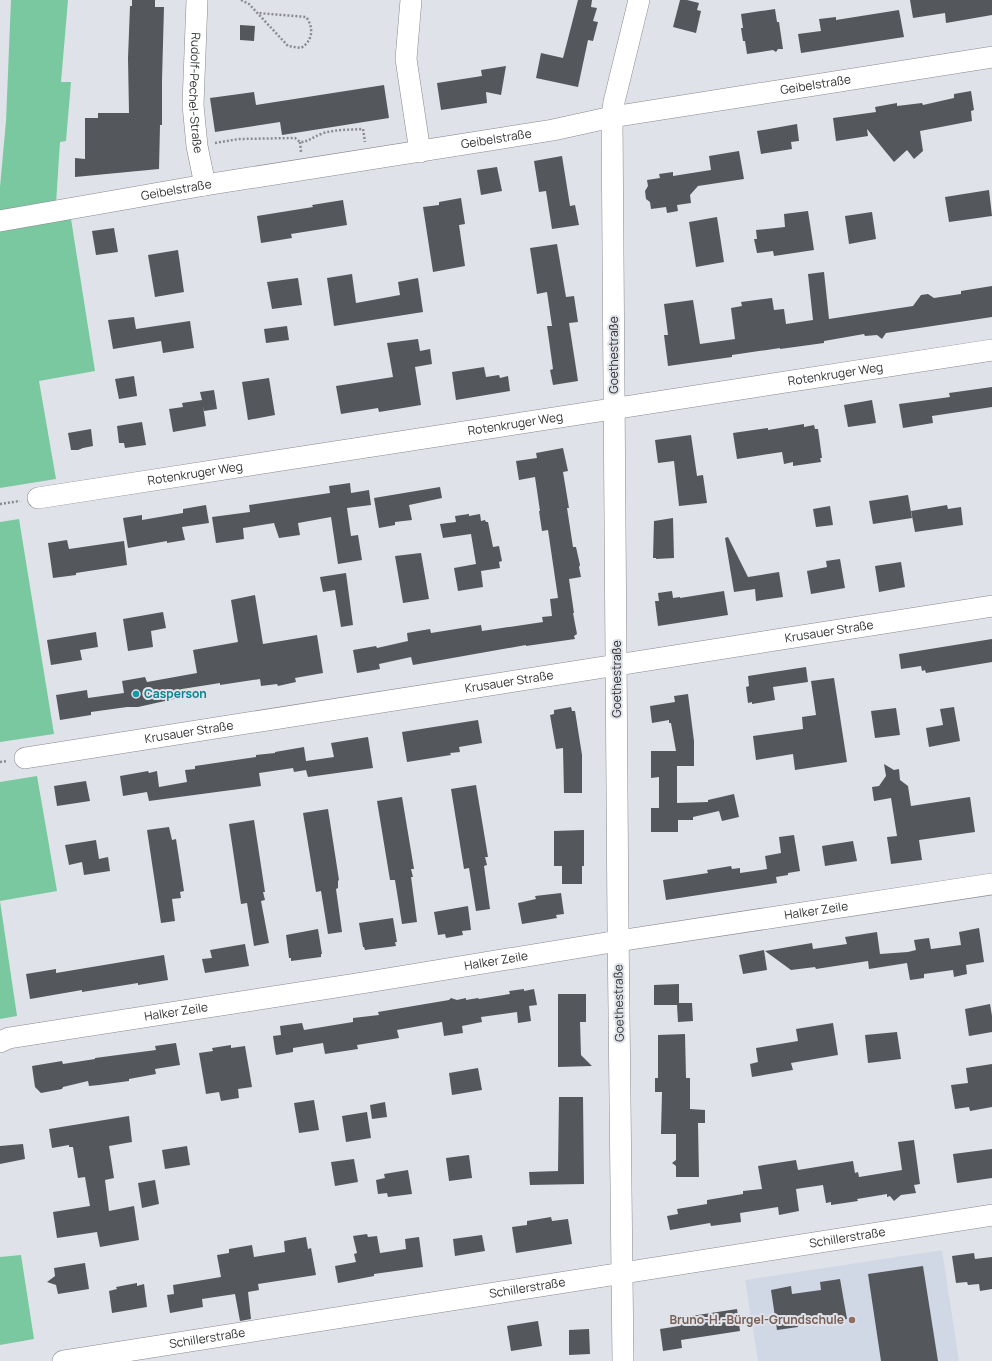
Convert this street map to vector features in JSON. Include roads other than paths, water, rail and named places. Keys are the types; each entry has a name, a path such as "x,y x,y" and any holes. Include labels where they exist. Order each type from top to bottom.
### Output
{"street":[{"name":"Rudolf-Pechel-Straße","path":"197,0 193,105 197,146 205,185"},
{"path":"410,0 406,59 420,152"},
{"name":"Goethestraße","path":"623,1361 618,941 612,117 614,102 639,0"},
{"name":"Geibelstraße","path":"0,221 205,185 553,130 612,117 992,57"},
{"name":"Rotenkruger Weg","path":"38,498 992,350"},
{"name":"Krusauer Straße","path":"25,758 992,606"},
{"name":"Halker Zeile","path":"0,1042 9,1038 370,982 618,941 992,884"},
{"name":"Schillerstraße","path":"63,1361 992,1215"}],"place":[{"name":"Casperson","path":"136,694"},
{"name":"Bruno-H.-Bürgel-Grundschule","path":"852,1320"}]}
